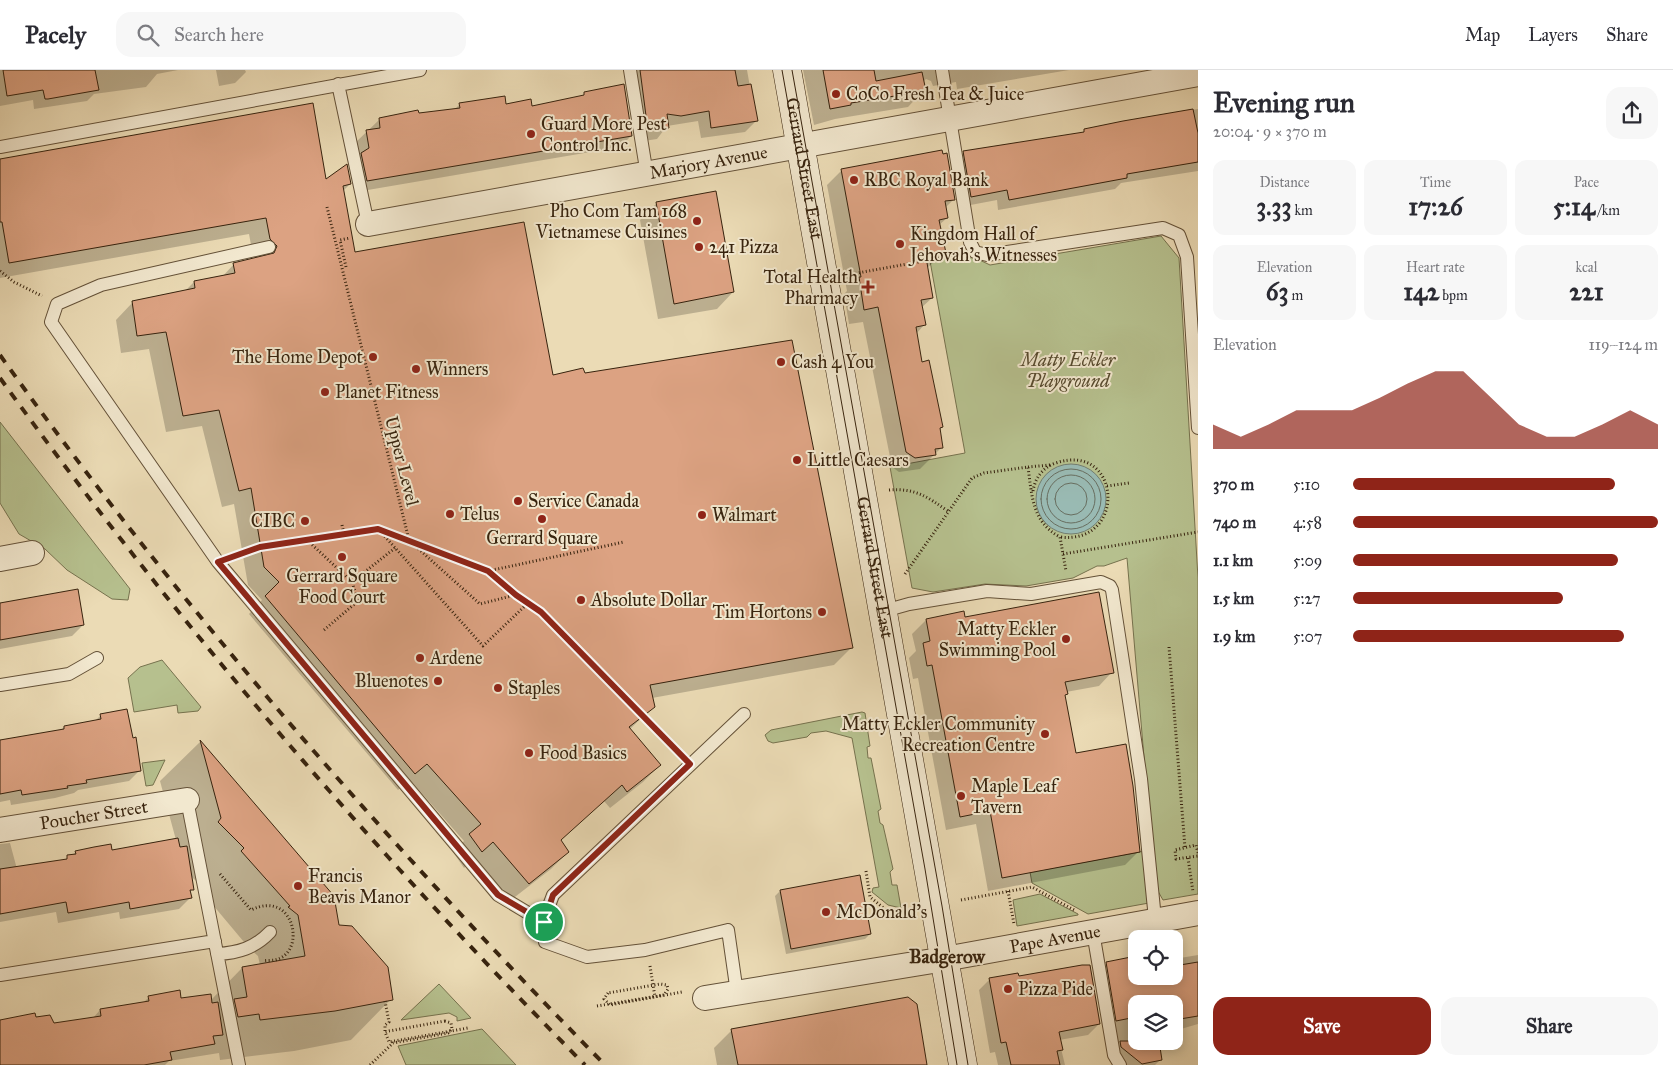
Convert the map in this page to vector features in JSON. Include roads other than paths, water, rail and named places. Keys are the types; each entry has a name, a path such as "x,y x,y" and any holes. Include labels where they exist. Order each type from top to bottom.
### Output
{"main road":[{"name":"Gerrard Street East","path":"787,70 963,1065"}],"street":[{"name":"Marjory Avenue","path":"368,224 1198,74"},
{"path":"0,559 32,553"},
{"name":"Poucher Street","path":"0,830 187,800"},
{"name":"Pape Avenue","path":"696,995 737,993 945,959 1155,919 1195,904"}],"lane":[{"path":"0,147 420,70"},
{"path":"630,70 647,175"},
{"path":"942,70 970,242 975,252 987,255 1164,228 1179,235 1187,257 1198,428"},
{"path":"338,84 368,224"},
{"path":"269,247 101,285 57,304 51,322 218,562 498,895 544,922"},
{"path":"884,611 909,604 987,592 1030,594 1101,582 1110,586 1141,779 1155,919"},
{"path":"0,685 69,674 97,658"},
{"path":"737,993 728,930 645,950 587,957 545,942 544,922 553,895 744,714"},
{"path":"187,800 239,1065"},
{"path":"0,975 216,947 236,952 260,942 270,932"},
{"path":"1093,932 1114,1055 1120,1065"}],"water":[{"path":"1071,464 1084,467 1096,474 1103,486 1106,499 1103,512 1096,524 1084,531 1071,534 1058,531 1046,524 1039,512 1036,499 1039,486 1046,474 1058,467"}],"tram line":[{"path":"782,70 925,869 957,1065"},
{"path":"792,70 942,906 968,1065"}],"railway":[{"path":"0,355 140,542 213,633 365,810 605,1065"},
{"path":"0,378 136,558 279,733 429,902 585,1065"}],"place":[{"name":"CoCo Fresh Tea & Juice","path":"836,94"},
{"name":"Guard More Pest Control Inc.","path":"531,134"},
{"name":"RBC Royal Bank","path":"854,180"},
{"name":"Pho Com Tam 168 Vietnamese Cuisines","path":"697,221"},
{"name":"Kingdom Hall of Jehovah's Witnesses","path":"900,244"},
{"name":"241 Pizza","path":"699,247"},
{"name":"Total Health Pharmacy","path":"868,287"},
{"name":"The Home Depot","path":"373,357"},
{"name":"Cash 4 You","path":"781,362"},
{"name":"Winners","path":"416,369"},
{"name":"Planet Fitness","path":"325,392"},
{"name":"Little Caesars","path":"797,460"},
{"name":"Service Canada","path":"518,501"},
{"name":"Telus","path":"450,514"},
{"name":"Walmart","path":"702,515"},
{"name":"Gerrard Square","path":"542,519"},
{"name":"CIBC","path":"305,521"},
{"name":"Gerrard Square Food Court","path":"342,557"},
{"name":"Absolute Dollar","path":"581,600"},
{"name":"Tim Hortons","path":"822,612"},
{"name":"Matty Eckler Swimming Pool","path":"1066,639"},
{"name":"Ardene","path":"420,658"},
{"name":"Bluenotes","path":"438,681"},
{"name":"Staples","path":"498,688"},
{"name":"Matty Eckler Community Recreation Centre","path":"1045,734"},
{"name":"Food Basics","path":"529,753"},
{"name":"Maple Leaf Tavern","path":"961,796"},
{"name":"Francis Beavis Manor","path":"298,886"},
{"name":"McDonald's","path":"826,912"},
{"name":"Pizza Pide","path":"1008,989"}],"district":[{"name":"Badgerow","path":"947,956"}],"park label":[{"name":"Matty Eckler Playground","path":"1068,370"}]}
